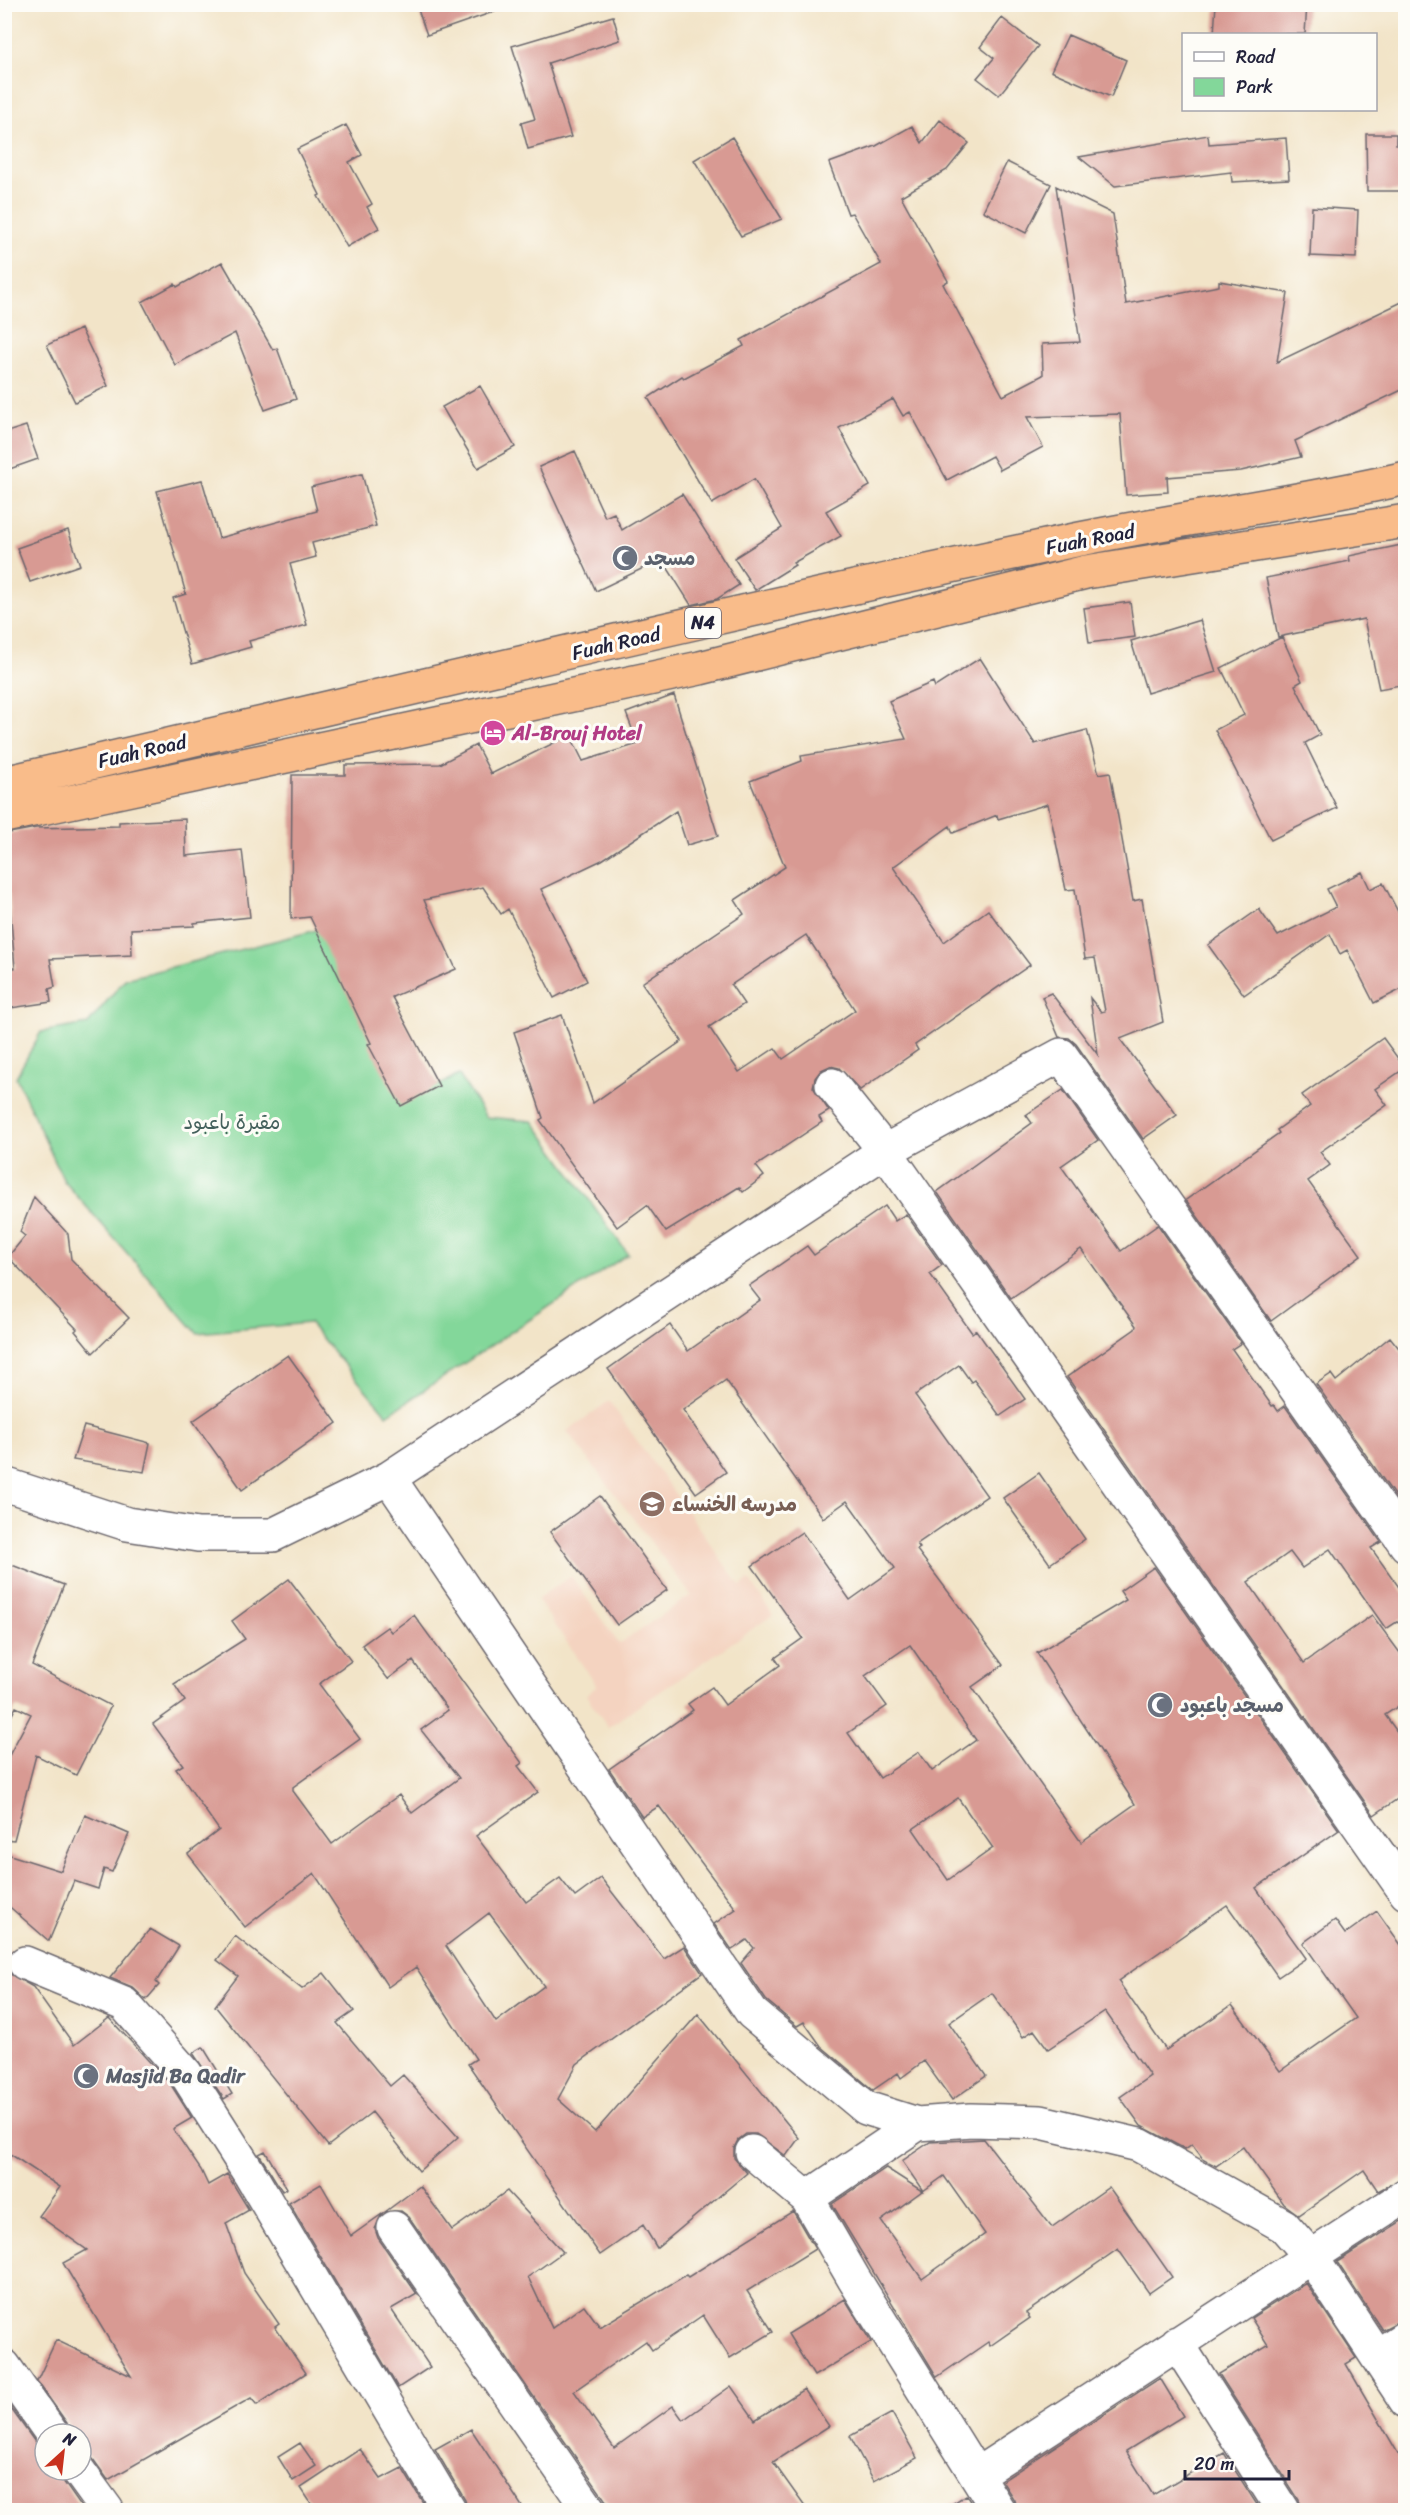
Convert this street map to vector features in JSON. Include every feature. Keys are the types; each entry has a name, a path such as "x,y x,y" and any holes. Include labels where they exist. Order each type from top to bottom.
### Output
{"highway":[{"name":"Fuah Road","path":"4,783 756,610 1083,539 1312,500 1406,478"},
{"name":"Fuah Road","path":"4,816 700,668 1086,572 1406,521"}],"street":[{"path":"4,1484 127,1524 198,1535 273,1535 389,1478 885,1151 1061,1055 1406,1545"},
{"path":"832,1085 885,1151 1406,1893"},
{"path":"389,1478 752,2013 866,2108 916,2124 971,2120 1041,2122 1139,2145 1284,2226 1312,2258 1406,2401"},
{"path":"25,1963 124,2004 186,2074 251,2176 449,2511"},
{"path":"807,2198 916,2124"},
{"path":"752,2152 807,2198 998,2511"},
{"path":"976,2475 1406,2195"},
{"path":"394,2228 589,2511"},
{"path":"1377,2356 1406,2337"},
{"path":"1177,2343 1283,2511"},
{"path":"4,2366 44,2422"},
{"path":"86,2482 106,2511"}],"shaded area":[{"name":"مدرسه الخنساء","path":"609,1401 740,1586 749,1580 773,1615 608,1727 586,1695 597,1686 537,1599 571,1576 619,1644 691,1595 567,1431"}],"green space":[{"name":"مقبرة باعبود","path":"325,928 404,1102 459,1075 486,1117 533,1121 628,1254 387,1415 309,1323 197,1333 64,1181 16,1077 41,1032 88,1024 125,979"}],"building":[{"path":"416,4 501,4 502,9 427,35"},
{"path":"1216,4 1307,4 1305,33 1214,33"},
{"path":"613,16 620,40 548,63 571,137 528,149 521,123 535,119 512,46"},
{"path":"1002,18 1038,46 999,95 977,78 994,58 980,47"},
{"path":"1068,35 1126,60 1111,97 1051,71"},
{"path":"940,120 969,143 947,170 901,196 948,281 943,284 1003,396 1043,375 1042,344 1080,342 1056,186 1113,214 1126,304 1219,286 1219,281 1288,293 1277,362 1406,300 1406,388 1295,441 1301,457 1241,471 1167,477 1168,492 1126,495 1120,414 1027,417 1043,447 1000,470 992,456 947,480 910,412 903,416 893,399 839,428 870,486 826,511 841,536 793,563 795,565 755,590 734,558 782,528 754,479 712,504 648,398 682,376 684,378 744,346 741,340 881,264 852,213 848,214 829,163 876,146 912,126 922,143"},
{"path":"346,125 362,155 349,162 372,204 367,207 379,228 347,247 318,196 320,195 297,149"},
{"path":"1366,134 1396,134 1396,144 1406,144 1406,191 1367,191"},
{"path":"1208,135 1209,144 1286,138 1289,179 1232,182 1231,172 1115,186 1079,157"},
{"path":"732,137 782,219 741,236 694,160"},
{"path":"1007,162 1051,184 1026,233 983,211"},
{"path":"1312,207 1358,210 1356,258 1310,256"},
{"path":"222,262 273,350 277,348 296,399 265,410 235,333 175,365 142,302 175,284 177,287"},
{"path":"81,329 108,386 75,402 47,345"},
{"path":"480,386 515,447 478,468 442,407"},
{"path":"26,426 38,459 4,471 4,433"},
{"path":"575,451 605,517 614,513 622,530 682,494 739,585 717,599 691,605 662,559 596,591 539,467"},
{"path":"362,474 376,526 312,543 316,557 290,564 307,625 249,641 251,647 192,664 173,598 186,594 157,491 202,480 219,538 317,511 311,487"},
{"path":"68,530 80,565 30,582 17,548"},
{"path":"1406,544 1406,684 1379,689 1364,619 1278,637 1266,578 1350,561 1349,556"},
{"path":"1130,602 1135,637 1089,643 1084,608"},
{"path":"1200,620 1216,672 1147,693 1131,641"},
{"path":"1282,637 1302,681 1295,685 1320,735 1305,743 1337,808 1271,840 1215,730 1244,715 1221,668"},
{"path":"980,658 1035,744 1087,730 1099,774 1110,772 1133,901 1142,899 1163,1022 1120,1039 1177,1115 1143,1139 1076,1044 1069,1038 1059,1037 1042,997 1051,993 1098,1055 1090,998 1101,1012 1105,1011 1095,958 1085,959 1075,889 1066,890 1048,804 998,819 997,815 953,833 950,826 893,867 944,942 988,910 1030,965 915,1045 918,1050 860,1090 839,1068 830,1066 821,1070 815,1078 813,1087 829,1111 819,1117 822,1122 756,1166 764,1176 743,1192 739,1187 666,1232 647,1205 617,1227 540,1120 543,1118 514,1032 562,1015 593,1103 682,1041 642,983 744,914 735,900 785,867 750,781 802,761 801,756 906,739 889,701 933,682 935,687","holes":["806,935 855,1010 783,1059 775,1048 739,1072 709,1027 744,1004 731,985"]},
{"path":"674,695 718,836 687,845 676,811 602,860 541,889 587,981 554,998 508,909 501,914 483,887 424,900 456,969 392,997 439,1086 401,1106 368,1044 371,1043 310,917 291,919 292,775 345,775 345,765 440,764 476,745 491,774 570,735 583,761 638,744 626,713"},
{"path":"185,819 186,856 242,850 250,917 194,923 194,926 131,929 132,955 50,959 55,987 49,989 51,1002 11,1008 4,970 15,968 4,834 36,828 119,826 119,822"},
{"path":"1362,872 1370,889 1383,883 1406,927 1406,987 1374,1003 1347,950 1340,954 1330,934 1244,995 1208,945 1259,909 1278,936 1336,907 1327,889"},
{"path":"1383,1038 1405,1068 1375,1089 1387,1105 1320,1152 1330,1165 1308,1181 1361,1255 1271,1321 1186,1200 1279,1133 1277,1130 1310,1106 1302,1095"},
{"path":"1063,1090 1098,1140 1061,1166 1121,1251 1158,1225 1241,1343 1232,1349 1272,1406 1274,1405 1278,1411 1285,1406 1381,1542 1371,1548 1406,1597 1406,1616 1386,1629 1330,1549 1302,1568 1290,1552 1248,1582 1304,1663 1372,1615 1406,1661 1406,1701 1385,1715 1406,1744 1406,1793 1374,1815 1067,1377 1135,1329 1136,1326 1081,1249 1011,1298 937,1192 1032,1123 1026,1115"},
{"path":"34,1197 68,1234 71,1259 129,1318 93,1353 75,1331 77,1329 8,1257 25,1236 20,1232"},
{"path":"885,1206 895,1221 906,1214 942,1265 930,1274 972,1333 976,1330 1025,1399 1000,1416 974,1380 971,1382 959,1365 915,1395 987,1496 917,1544 920,1548 917,1550 1003,1665 972,1687 1081,1842 1135,1804 1037,1653 1126,1600 1120,1591 1154,1567 1339,1830 1256,1888 1306,1958 1278,1977 1227,1905 1118,1981 1166,2050 1232,2005 1280,2071 1356,2018 1303,1943 1335,1920 1345,1934 1377,1911 1406,1952 1406,2176 1378,2191 1364,2170 1299,2215 1284,2204 1243,2147 1216,2166 1203,2159 1192,2144 1185,2149 1141,2126 1120,2097 1150,2076 1105,2011 1048,2049 1034,2030 1023,2037 992,1993 949,2023 986,2076 952,2100 924,2061 901,2078 898,2073 873,2090 821,2046 804,2022 797,2026 766,2000 741,1963 754,1948 747,1940 732,1950 714,1924 736,1909 659,1806 642,1817 609,1769 693,1710 688,1704 712,1687 725,1705 780,1665 775,1658 803,1638 752,1566 802,1532 850,1600 895,1568 847,1501 823,1518 726,1380 683,1410 726,1472 696,1493 608,1369 670,1325 688,1351 760,1300 749,1286 807,1246 814,1255","holes":["910,1645 976,1740 932,1771 919,1752 880,1778 848,1733 887,1706 865,1676","958,1798 993,1848 948,1880 913,1829"]},
{"path":"1390,1337 1406,1357 1406,1512 1316,1384 1331,1374 1336,1381"},
{"path":"288,1355 337,1423 242,1490 193,1421"},
{"path":"84,1426 150,1443 144,1472 73,1460"},
{"path":"1039,1473 1085,1539 1050,1564 1003,1498"},
{"path":"600,1496 667,1590 617,1625 550,1532"},
{"path":"4,1562 64,1585 32,1665 111,1706 76,1775 36,1755 14,1840 4,1839 4,1765 31,1714 16,1707 4,1730"},
{"path":"289,1579 351,1661 319,1684 360,1739 293,1787 293,1791 332,1844 399,1795 412,1813 459,1778 421,1730 448,1710 413,1661 388,1679 362,1645 387,1627 391,1632 414,1615 522,1763 518,1766 538,1792 476,1836 526,1902 560,1878 575,1897 601,1878 664,1959 684,1946 702,1973 577,2064 558,2099 595,2132 698,2014 799,2138 786,2156 756,2134 746,2134 738,2140 734,2148 734,2158 747,2173 657,2248 643,2225 600,2255 468,2064 476,2059 416,1967 388,1987 314,1873 245,1927 188,1854 219,1830 176,1769 183,1765 153,1724 185,1701 174,1684 245,1639 232,1621","holes":["489,1913 544,1986 496,2022 446,1946"]},
{"path":"85,1815 129,1834 112,1872 104,1869 98,1889 74,1881 49,1941 4,1902 4,1853 61,1871"},
{"path":"150,1929 179,1946 156,1982 159,1985 146,2000 132,1987 110,1978"},
{"path":"235,1936 302,1989 324,1973 354,2011 337,2023 390,2086 403,2075 458,2137 419,2171 372,2112 328,2146 215,2006 238,1976 217,1960"},
{"path":"4,1945 10,1953 6,1965 10,1974 33,1987 74,2045 109,2018 171,2085 192,2118 173,2129 201,2170 208,2185 227,2174 249,2210 226,2223 244,2273 279,2324 275,2327 306,2373 257,2405 251,2398 108,2480 93,2459 93,2422 66,2422 37,2381 56,2340 131,2376 63,2263 87,2250 39,2216 60,2187 4,2150"},
{"path":"203,2047 232,2094 224,2099 193,2053"},
{"path":"984,2139 1052,2227 1109,2187 1172,2277 1149,2293 1118,2249 1026,2313 1030,2318 990,2346 988,2342 937,2377 832,2204 886,2168 922,2191 881,2221 922,2279 985,2234 944,2176 923,2191 902,2161 930,2142"},
{"path":"265,2151 287,2188 282,2191 259,2154"},
{"path":"321,2184 351,2236 382,2214 375,2229 378,2238 417,2294 391,2309 430,2367 398,2388 289,2203"},
{"path":"420,2186 452,2230 507,2191 563,2252 528,2277 552,2328 584,2305 600,2327 686,2275 688,2277 793,2211 815,2249 747,2291 773,2332 730,2358 703,2315 652,2350 646,2341 574,2391 614,2448 673,2406 683,2420 731,2386 755,2420 804,2389 829,2426 773,2462 808,2511 613,2511 409,2217 401,2211 385,2212"},
{"path":"1406,2218 1405,2318 1382,2330 1337,2262"},
{"path":"1306,2283 1356,2358 1346,2364 1406,2467 1406,2511 1302,2511 1299,2500 1219,2374 1268,2345 1251,2318"},
{"path":"845,2299 871,2342 814,2376 788,2334"},
{"path":"1160,2378 1183,2416 1126,2451 1153,2495 1224,2453 1261,2511 1017,2511 1014,2500 1002,2481"},
{"path":"4,2399 33,2439 33,2482 64,2482 84,2511 4,2511"},
{"path":"892,2413 917,2458 874,2481 850,2436"},
{"path":"471,2429 525,2511 468,2511 465,2500 435,2449"},
{"path":"300,2443 316,2466 293,2481 278,2457"},
{"path":"360,2449 381,2479 402,2468 428,2511 316,2511 301,2488"},
{"path":"966,2495 976,2511 941,2511"}],"place":[{"name":"مسجد","path":"625,558"},
{"name":"Al-Brouj Hotel","path":"493,733"},
{"name":"مدرسه الخنساء","path":"652,1504"},
{"name":"مسجد باعبود","path":"1160,1705"},
{"name":"Masjid Ba Qadir","path":"86,2076"}]}
